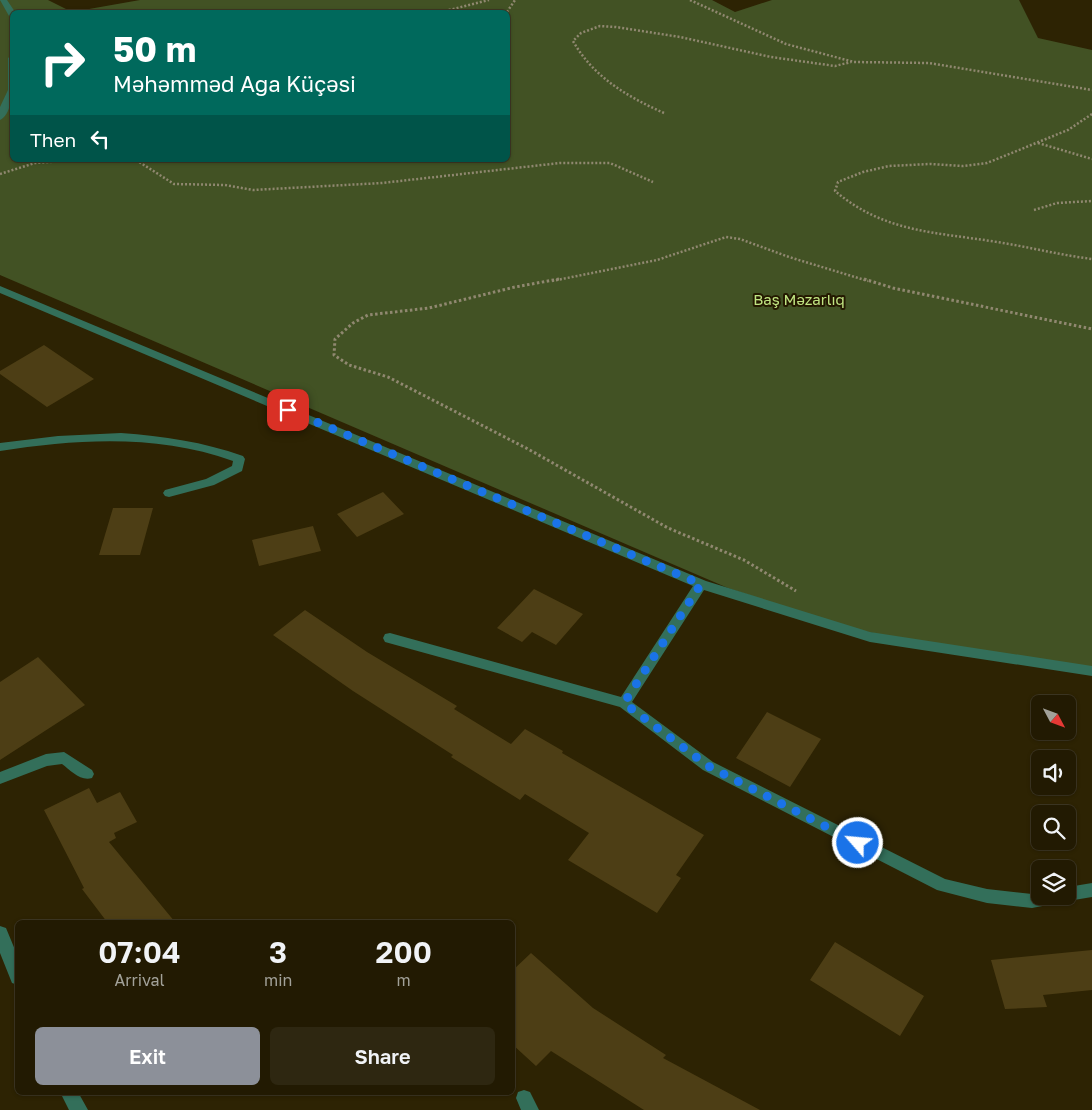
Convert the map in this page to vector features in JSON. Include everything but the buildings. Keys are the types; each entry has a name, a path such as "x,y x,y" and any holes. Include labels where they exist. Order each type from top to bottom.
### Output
{"street":[{"path":"3,0 10,11"},
{"path":"0,116 10,94"},
{"path":"0,289 701,584 870,638 1092,671"},
{"path":"0,447 76,437 126,437 174,442 226,453 239,459 238,468 210,482 169,493"},
{"path":"624,703 701,584"},
{"path":"390,638 624,703 708,766 942,885 987,896 1031,901"},
{"path":"0,778 46,760 64,758 87,774"},
{"path":"1076,893 1092,890"},
{"path":"0,932 15,970"},
{"path":"70,1095 79,1110"}],"path":[{"path":"449,10 489,0"},
{"path":"690,0 786,44 854,62"},
{"path":"664,113 635,101 598,73 578,54 572,42 582,33 600,26 616,27 680,36 771,57 835,66 854,62 929,63 1092,90"},
{"path":"1092,114 1083,121 1027,150 987,163 964,166 943,164 886,166 859,172 838,182 836,191 846,202 865,213 912,230 1092,259"},
{"path":"1038,143 1092,159"},
{"path":"0,174 35,164 56,162"},
{"path":"139,162 174,184 225,185 253,190 382,184 560,163 610,163 653,182"},
{"path":"1034,210 1057,203 1092,201"},
{"path":"802,594 744,560 668,528 528,450 388,376 349,365 334,355 335,339 354,323 368,315 429,308 516,287 620,269 656,260 726,237 740,239 790,257 893,288 1092,328"}],"green space":[{"name":"Baş Məzarlıq","path":"0,0 48,0 68,10 10,10 10,162 510,162 510,10 83,10 140,0 712,0 735,12 772,0 1019,0 1038,38 1092,50 1092,667 904,640 838,625 728,588 0,275"}],"route":[{"path":"288,410 701,584 624,703 708,766 858,843"}]}
